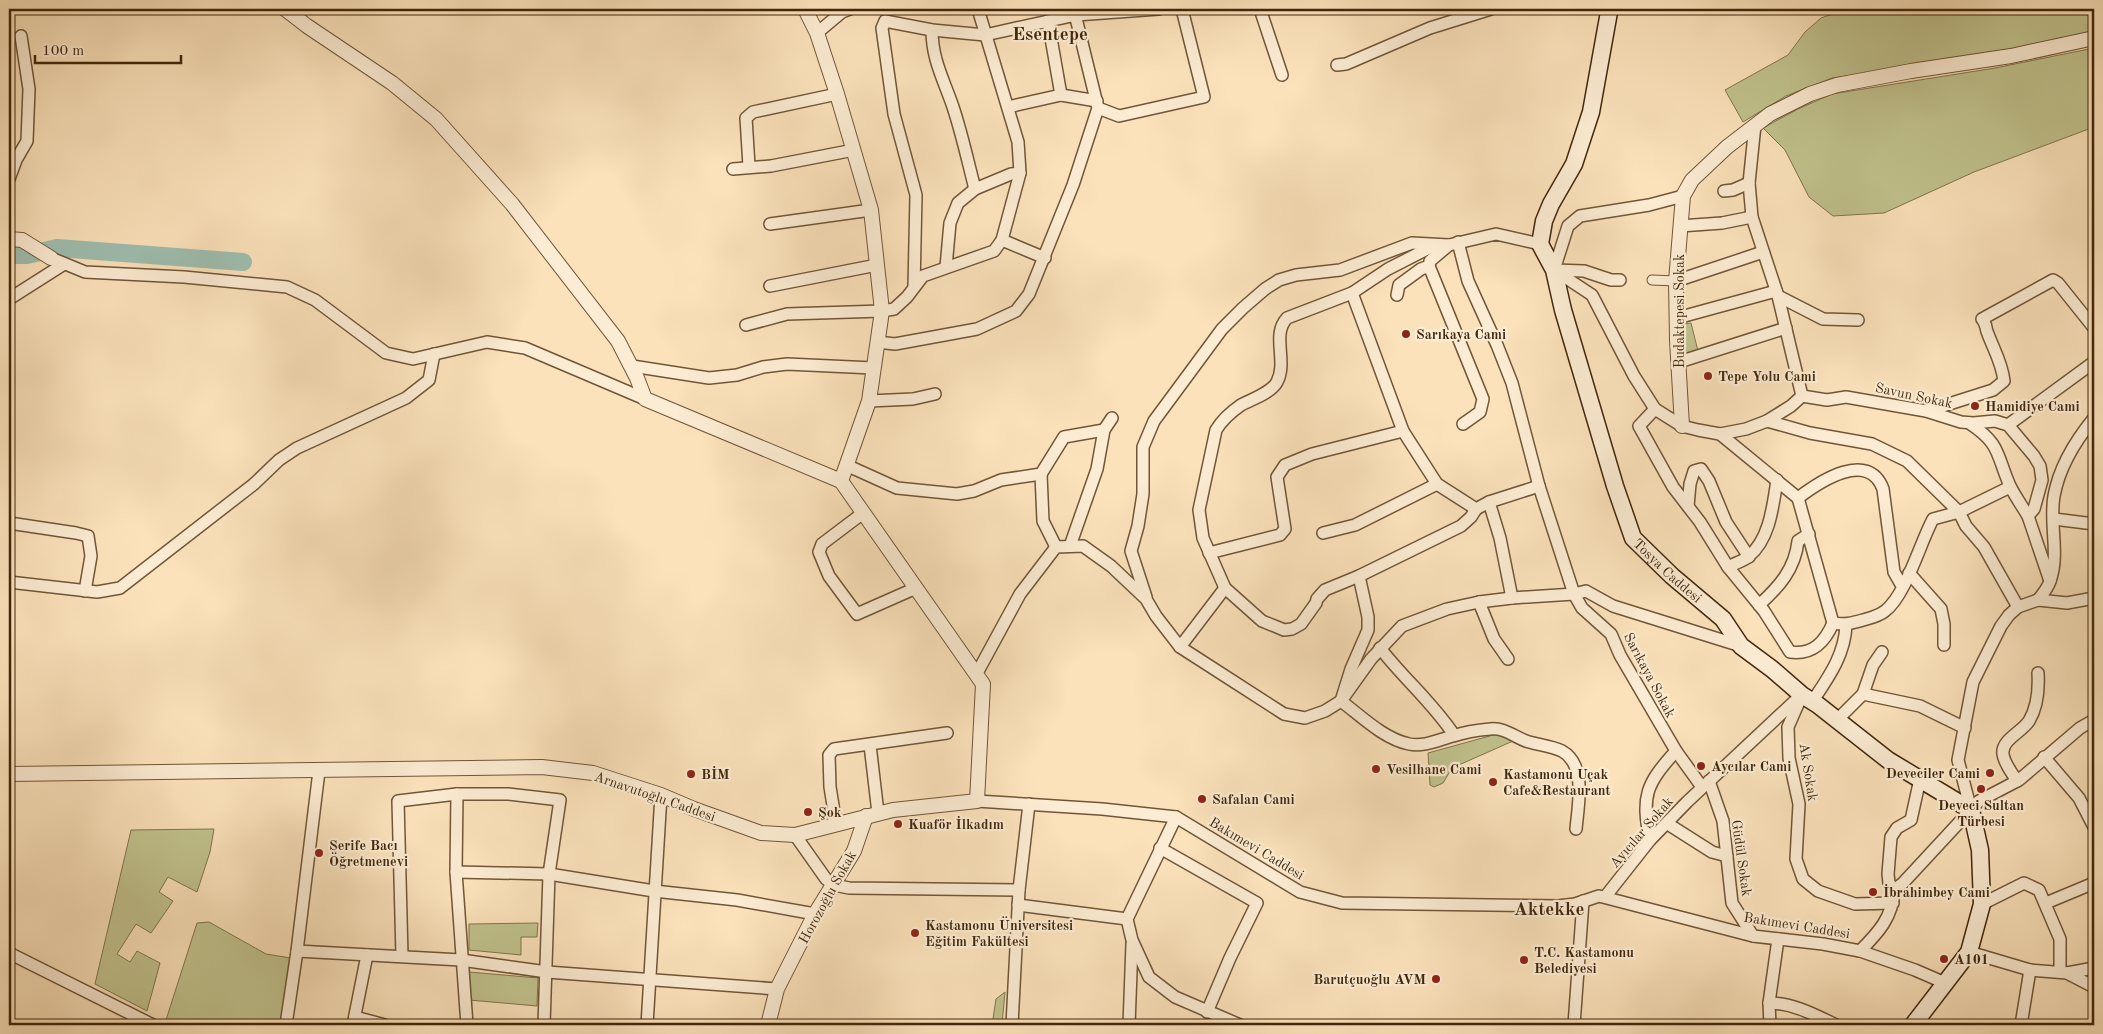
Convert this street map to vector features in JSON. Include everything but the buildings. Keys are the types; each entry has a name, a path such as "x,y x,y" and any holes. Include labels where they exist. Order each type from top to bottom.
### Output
{"main road":[{"path":"1540,244 1544,222 1551,204 1574,164 1592,112 1608,11"},
{"name":"Tosya Caddesi","path":"1540,244 1554,270 1563,310 1631,540 1723,619 1741,646 1807,699 1888,760 1971,810"},
{"path":"1913,1025 1970,952 1982,904 1980,850 1971,810"}],"street":[{"path":"285,9 392,83 436,119 512,204 618,341 632,366 645,399"},
{"path":"805,9 817,33 871,210 882,311 868,400 841,481"},
{"path":"817,33 842,12 850,9"},
{"path":"746,325 787,314 894,309 922,276 994,250 1002,240 1020,173 1018,142 978,9"},
{"path":"914,287 916,195 894,114 882,28 885,21 932,30 986,35 1048,21 1075,12 1159,9"},
{"path":"1008,107 1060,95 1097,105 1119,116 1204,97 1182,9"},
{"path":"1260,9 1282,75"},
{"path":"1337,66 1346,64 1464,13 1490,9"},
{"path":"877,342 895,344 977,329 1016,311 1029,294 1074,185 1097,105 1075,12"},
{"path":"1048,21 1060,95"},
{"path":"932,30 932,43 938,72 953,107 975,189"},
{"path":"9,179 16,160 27,141 29,89 21,36"},
{"path":"1554,270 1568,226 1580,216 1649,205 1683,196 1692,180 1726,147 1770,114 1785,106 1837,85 1911,71 2012,56 2094,38"},
{"path":"749,166 746,118 753,112 837,94"},
{"path":"1554,270 1592,295 1634,376 1655,409 1682,426 1720,434 1746,429 1767,421 1791,406 1802,396 1777,294 1752,217 1749,183 1755,125"},
{"path":"733,169 749,166 771,166 854,150"},
{"path":"946,268 950,223 958,203 975,189 1011,174 1020,173"},
{"path":"1724,191 1733,190 1749,183"},
{"name":"Budaktepesi Sokak","path":"1682,426 1676,281 1683,196"},
{"path":"770,224 871,210"},
{"path":"1680,226 1722,223 1752,217"},
{"path":"1540,244 1496,234 1454,244 1412,243 1340,270 1296,275 1279,280 1243,308 1222,329 1154,421 1143,447 1143,494 1131,551 1146,599 1156,616 1180,647 1284,714 1305,718 1325,711 1341,701 1380,648 1402,626 1447,609 1479,602 1574,594 1586,591 1613,606 1741,646"},
{"path":"15,240 85,272 184,277 287,287 314,300 386,353 413,358 487,342 525,348 841,481 983,684 977,801 872,815 870,745"},
{"path":"1002,240 1045,258"},
{"path":"1454,244 1430,260 1429,266 1483,399 1480,412 1463,424"},
{"name":"Sarıkaya Sokak","path":"1454,244 1468,281 1498,344 1512,384 1539,486 1574,594 1582,608 1611,634 1620,655 1676,752"},
{"path":"1435,245 1388,269 1352,293 1288,318 1282,323 1280,331 1282,360 1276,383 1267,391 1239,407 1222,420 1216,430 1199,510 1200,524 1209,553 1224,588 1262,621 1284,630 1292,629 1301,624 1316,603 1317,598 1325,590 1359,576 1460,526 1472,517 1476,509 1489,502 1539,486"},
{"path":"1652,280 1676,281 1763,252"},
{"path":"9,299 64,264"},
{"path":"770,286 877,265"},
{"path":"1398,295 1399,285 1420,269 1429,266"},
{"path":"1554,270 1584,271 1611,280 1620,280"},
{"path":"1926,411 1992,390 2004,381 2000,361 1987,331 1986,324 1982,319 2029,294 2045,283 2053,280 2058,283 2094,328"},
{"path":"1352,293 1403,431 1437,484 1476,509"},
{"path":"1677,318 1777,294 1823,319 1858,320"},
{"path":"1679,362 1786,328"},
{"path":"9,582 85,591 110,592 120,588 254,484 279,460 297,448 406,398 429,380 434,354"},
{"path":"2028,516 2034,509 2042,480 2040,466 2008,425 2094,362"},
{"path":"632,366 709,378 736,375 763,367 787,364 873,368"},
{"path":"868,400 913,400 935,394"},
{"name":"Savun Sokak","path":"1802,396 1827,400 1846,398 1926,411 1969,423 1996,421 2008,425"},
{"path":"1655,409 1639,426 1673,487 1688,506 1728,567 1758,605 1790,652 1806,650 1820,645 1826,639 1833,623 1798,498 1720,434"},
{"path":"1070,546 1097,469 1104,430 1112,418"},
{"path":"2038,600 2050,581 2054,554 2054,497 2060,477 2079,437 2094,418"},
{"path":"1767,421 1810,433 1872,444 1907,461 1959,512 1966,526 1984,547 2018,608"},
{"path":"1969,423 1996,447 2010,487 2028,516 2050,581"},
{"path":"1056,547 1042,521 1041,474 1064,437 1104,430"},
{"path":"1209,553 1280,535 1286,529 1277,477 1285,465 1312,454 1403,431"},
{"path":"846,465 897,488 956,494 974,491 1001,480 1041,474"},
{"path":"1688,506 1692,476 1694,471 1701,469 1726,522 1749,557"},
{"path":"1798,498 1834,475 1864,470 1873,474 1880,481 1883,488 1894,572 1902,586"},
{"path":"1728,567 1749,557 1760,543 1767,526 1777,480"},
{"path":"1323,533 1355,525 1437,484"},
{"path":"1833,623 1846,625 1874,617 1885,611 1897,597 1933,519 1959,512 2010,487"},
{"path":"1489,502 1500,538 1512,598"},
{"path":"863,513 822,544 819,552 829,576 857,614 916,588"},
{"path":"2054,519 2094,524"},
{"path":"9,523 88,536 91,556 85,591"},
{"path":"1758,605 1782,582 1797,554 1798,541 1809,534"},
{"path":"976,675 1020,594 1056,547 1083,546 1111,566 1146,599"},
{"path":"1909,573 1941,608 1944,624 1944,645"},
{"path":"1341,701 1351,669 1368,630 1368,617 1359,576"},
{"path":"1180,647 1224,588"},
{"path":"1971,810 1958,760 1973,682 2001,626 2009,615 2018,608 2038,600 2067,603 2094,598"},
{"path":"1479,602 1494,639 1508,659"},
{"path":"1807,699 1832,672 1842,651 1846,625"},
{"path":"1380,648 1409,683 1428,700 1454,735"},
{"path":"1837,720 1862,694 1873,664 1882,652"},
{"path":"2017,781 2006,762 2003,753 2004,747 2029,722 2039,696 2038,673"},
{"path":"1862,694 1920,706 1964,728"},
{"name":"Ayıcılar Sokak","path":"1605,898 1650,840 1706,784 1807,699"},
{"name":"Ak Sokak","path":"1807,699 1788,727 1789,758 1799,804 1796,860 1803,879 1818,891 1855,904 1893,903"},
{"path":"1341,701 1399,741 1425,744 1454,735 1500,728 1528,742 1563,752 1570,758 1578,777 1579,791 1576,829"},
{"path":"1894,890 1903,883 1979,801 2017,781 2080,728 2094,720"},
{"path":"836,824 830,787 829,754 834,749 947,733"},
{"path":"1650,840 1646,816 1648,789 1657,772 1676,752 1706,784"},
{"path":"2044,757 2079,798 2094,827"},
{"name":"Arnavutoğlu Caddesi","path":"9,774 542,767 593,773 660,795 761,833 795,835 872,815"},
{"path":"286,1025 319,771"},
{"path":"1860,951 1884,925 1893,903 1894,890 1888,874 1891,837 1897,828 1910,820 1920,779"},
{"name":"Güdül Sokak","path":"1706,784 1723,821 1732,903 1753,936"},
{"path":"456,794 456,872 467,1025"},
{"path":"402,956 398,801 456,794 508,794 560,800 549,874 544,1025"},
{"path":"647,1025 660,795"},
{"name":"Bakımevi Caddesi","path":"977,801 1176,817 1300,892 1342,903 1511,907 1579,902 1599,896 1753,936 1822,944 1860,951 1916,970 1945,983"},
{"path":"1012,1025 1019,890 1029,804"},
{"name":"Horozoğlu Sokak","path":"768,1025 777,989 815,914 834,885 872,815"},
{"path":"1176,817 1127,919 1132,940 1149,977 1175,997 1240,1025"},
{"path":"1668,824 1712,852 1727,856"},
{"path":"795,835 826,879 834,885 849,888 1019,890"},
{"path":"1160,848 1257,903 1230,958 1207,1012"},
{"path":"456,872 549,874 654,891 737,900 815,914"},
{"path":"1982,904 2024,883 2039,890 2060,939 2063,973"},
{"path":"2046,903 2094,883"},
{"path":"1569,1025 1579,902"},
{"path":"1574,1025 1579,902"},
{"path":"1018,905 1127,919"},
{"path":"1770,1025 1769,1003 1778,939"},
{"path":"1129,1025 1132,940"},
{"path":"297,951 461,960 547,972 650,978 777,989"},
{"path":"1970,952 2030,970 2063,973 2094,968"},
{"path":"9,953 153,1025"},
{"path":"367,955 354,1021 385,1025"},
{"path":"2021,1025 2030,970"},
{"path":"2063,973 2094,987"},
{"path":"1769,1003 1780,1003 1810,1013 1836,1025"}],"green space":[{"path":"1847,9 2094,9 2094,33 2025,50 1832,78 1786,96 1743,122 1725,90 1788,55 1805,32 1821,18"},
{"path":"2094,48 2094,127 1974,172 1884,213 1833,216 1809,197 1785,150 1763,128 1798,109 1832,94 1995,68"},
{"path":"1691,323 1698,351 1683,356 1681,324"},
{"path":"1504,732 1513,741 1452,768 1443,783 1434,787 1430,785 1428,753"},
{"path":"214,829 210,852 197,892 168,877 159,892 173,901 151,933 136,924 117,954 130,962 137,951 160,963 147,1011 95,984 131,830"},
{"path":"209,922 266,954 291,958 281,1025 176,1025 166,1020 197,923"},
{"path":"538,923 537,937 521,937 521,955 469,950 469,924"},
{"path":"469,972 538,978 537,1006 469,1000"},
{"path":"1005,992 1002,1025 992,1025 996,999"}],"waterway":[{"path":"9,255 27,255 57,248 243,262"}],"place":[{"name":"Sarıkaya Cami","path":"1406,334"},
{"name":"Tepe Yolu Cami","path":"1708,376"},
{"name":"Hamidiye Cami","path":"1975,406"},
{"name":"Aycılar Cami","path":"1701,766"},
{"name":"Vesilhane Cami","path":"1376,769"},
{"name":"Deveciler Cami","path":"1990,773"},
{"name":"BİM","path":"691,774"},
{"name":"Kastamonu Uçak Cafe&Restaurant","path":"1493,782"},
{"name":"Deveci Sultan Türbesi","path":"1981,789"},
{"name":"Safalan Cami","path":"1202,799"},
{"name":"Şok","path":"808,812"},
{"name":"Kuaför İlkadım","path":"898,824"},
{"name":"Şerife Bacı Öğretmenevi","path":"319,853"},
{"name":"İbrahimbey Cami","path":"1873,892"},
{"name":"Kastamonu Üniversitesi Eğitim Fakültesi","path":"915,933"},
{"name":"A101","path":"1944,959"},
{"name":"T.C. Kastamonu Belediyesi","path":"1524,960"},
{"name":"Barutçuoğlu AVM","path":"1436,979"}],"district":[{"name":"Esentepe","path":"1050,33"},
{"name":"Aktekke","path":"1549,908"}]}
